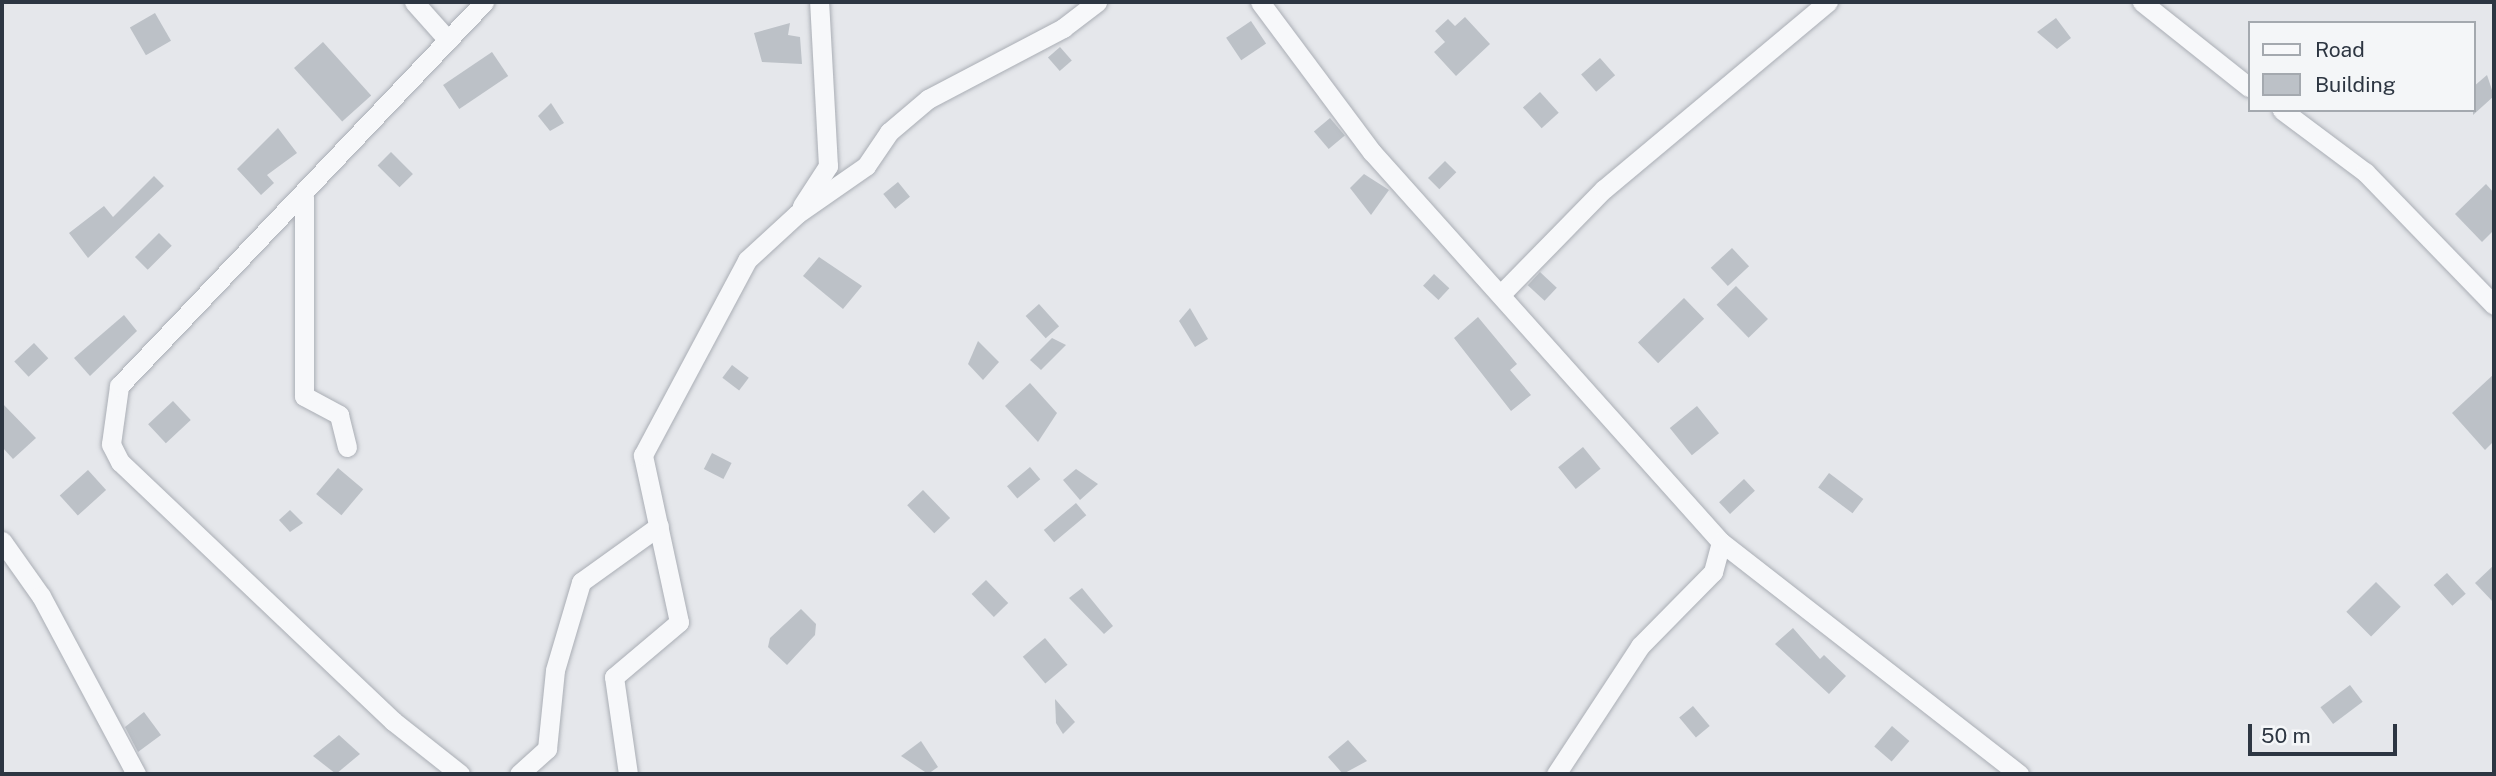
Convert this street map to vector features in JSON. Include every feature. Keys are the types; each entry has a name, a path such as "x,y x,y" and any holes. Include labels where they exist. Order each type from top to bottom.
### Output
{"street":[{"path":"414,2 448,40"},
{"path":"460,774 383,712 120,462 111,444 119,386 304,197 484,2"},
{"path":"797,214 828,166 818,2"},
{"path":"628,774 614,677 679,622 643,455 747,260 797,214 866,166 890,132 928,99 1063,28 1097,2"},
{"path":"1261,2 1372,152 1721,542 2019,774"},
{"path":"1501,294 1604,189 1828,2"},
{"path":"2141,2 2248,87"},
{"path":"2285,112 2390,195 2494,305"},
{"path":"304,197 304,396 339,415 346,447"},
{"path":"519,774 547,749 555,670 581,582 659,526"},
{"path":"2,541 41,596 136,774"},
{"path":"1556,774 1640,646 1713,572 1721,542"}],"building":[{"path":"155,13 171,41 146,55 130,28"},
{"path":"1465,17 1490,44 1456,76 1434,52 1445,42 1435,31 1448,19 1455,26"},
{"path":"2056,18 2071,38 2057,49 2037,32"},
{"path":"1251,21 1266,43 1241,60 1226,38"},
{"path":"790,23 788,35 800,37 802,64 762,62 754,33"},
{"path":"323,42 371,96 342,122 294,68"},
{"path":"1060,47 1072,61 1060,71 1048,57"},
{"path":"492,52 508,76 459,109 443,85"},
{"path":"1600,58 1615,75 1596,92 1581,74"},
{"path":"2487,75 2494,96 2473,115 2475,112 2475,85"},
{"path":"1540,92 1559,113 1542,128 1523,107"},
{"path":"551,103 564,123 550,131 538,116"},
{"path":"1330,118 1345,136 1329,149 1314,131"},
{"path":"278,128 297,153 267,175 274,183 261,195 237,169"},
{"path":"391,152 413,174 399,187 378,165"},
{"path":"1445,161 1456,172 1439,189 1428,178"},
{"path":"1364,174 1389,190 1371,215 1350,188"},
{"path":"154,176 164,186 88,258 69,233 104,206 113,217"},
{"path":"898,182 910,197 895,209 883,194"},
{"path":"2486,184 2494,193 2494,230 2482,242 2455,214"},
{"path":"159,233 172,246 148,270 135,257"},
{"path":"1732,248 1749,266 1728,286 1711,268"},
{"path":"819,257 862,286 843,309 803,276"},
{"path":"1540,272 1557,288 1545,301 1528,285"},
{"path":"1434,274 1449,288 1438,300 1423,286"},
{"path":"1736,286 1768,319 1749,338 1717,305"},
{"path":"1684,298 1704,319 1658,363 1638,342"},
{"path":"1039,304 1059,326 1046,338 1026,316"},
{"path":"1190,308 1208,339 1195,347 1179,321"},
{"path":"124,315 137,331 90,376 74,358"},
{"path":"1478,317 1517,364 1510,370 1531,395 1511,411 1454,338"},
{"path":"1052,338 1066,345 1041,370 1030,360"},
{"path":"978,341 999,362 983,380 968,364"},
{"path":"34,343 48,358 29,377 14,361"},
{"path":"732,365 749,378 739,390 722,378"},
{"path":"2494,374 2494,441 2485,450 2452,413"},
{"path":"1030,383 1057,413 1038,442 1005,406"},
{"path":"173,401 191,420 166,443 148,424"},
{"path":"2,403 36,438 13,459 2,447"},
{"path":"1697,406 1719,433 1692,455 1670,428"},
{"path":"1583,447 1601,469 1576,489 1558,467"},
{"path":"712,453 732,463 723,479 704,469"},
{"path":"1030,467 1040,479 1017,499 1007,486"},
{"path":"338,468 363,489 341,515 316,494"},
{"path":"1076,469 1098,484 1080,500 1063,480"},
{"path":"88,470 106,490 78,515 60,495"},
{"path":"1829,473 1863,499 1853,513 1818,487"},
{"path":"1744,479 1755,491 1730,514 1719,502"},
{"path":"923,490 950,518 934,533 907,505"},
{"path":"1076,503 1086,515 1054,542 1044,530"},
{"path":"290,510 303,523 290,532 279,520"},
{"path":"2494,565 2494,603 2475,583"},
{"path":"2447,573 2466,594 2452,606 2434,585"},
{"path":"986,580 1008,603 994,617 972,594"},
{"path":"2376,582 2401,607 2371,636 2346,612"},
{"path":"1082,588 1113,626 1104,634 1069,598"},
{"path":"801,609 816,624 815,635 787,665 768,647 770,638"},
{"path":"1793,628 1820,659 1824,655 1846,676 1829,694 1775,644"},
{"path":"1045,638 1067,665 1045,683 1023,657"},
{"path":"2350,685 2363,702 2333,724 2320,707"},
{"path":"1055,699 1075,722 1063,734 1056,723"},
{"path":"1693,706 1710,726 1696,737 1679,718"},
{"path":"144,712 161,735 138,752 125,727"},
{"path":"1892,726 1909,741 1892,761 1874,746"},
{"path":"339,735 360,754 336,774 313,756"},
{"path":"1348,740 1367,761 1343,774 1328,757"},
{"path":"921,741 938,767 928,774 901,756"}]}
